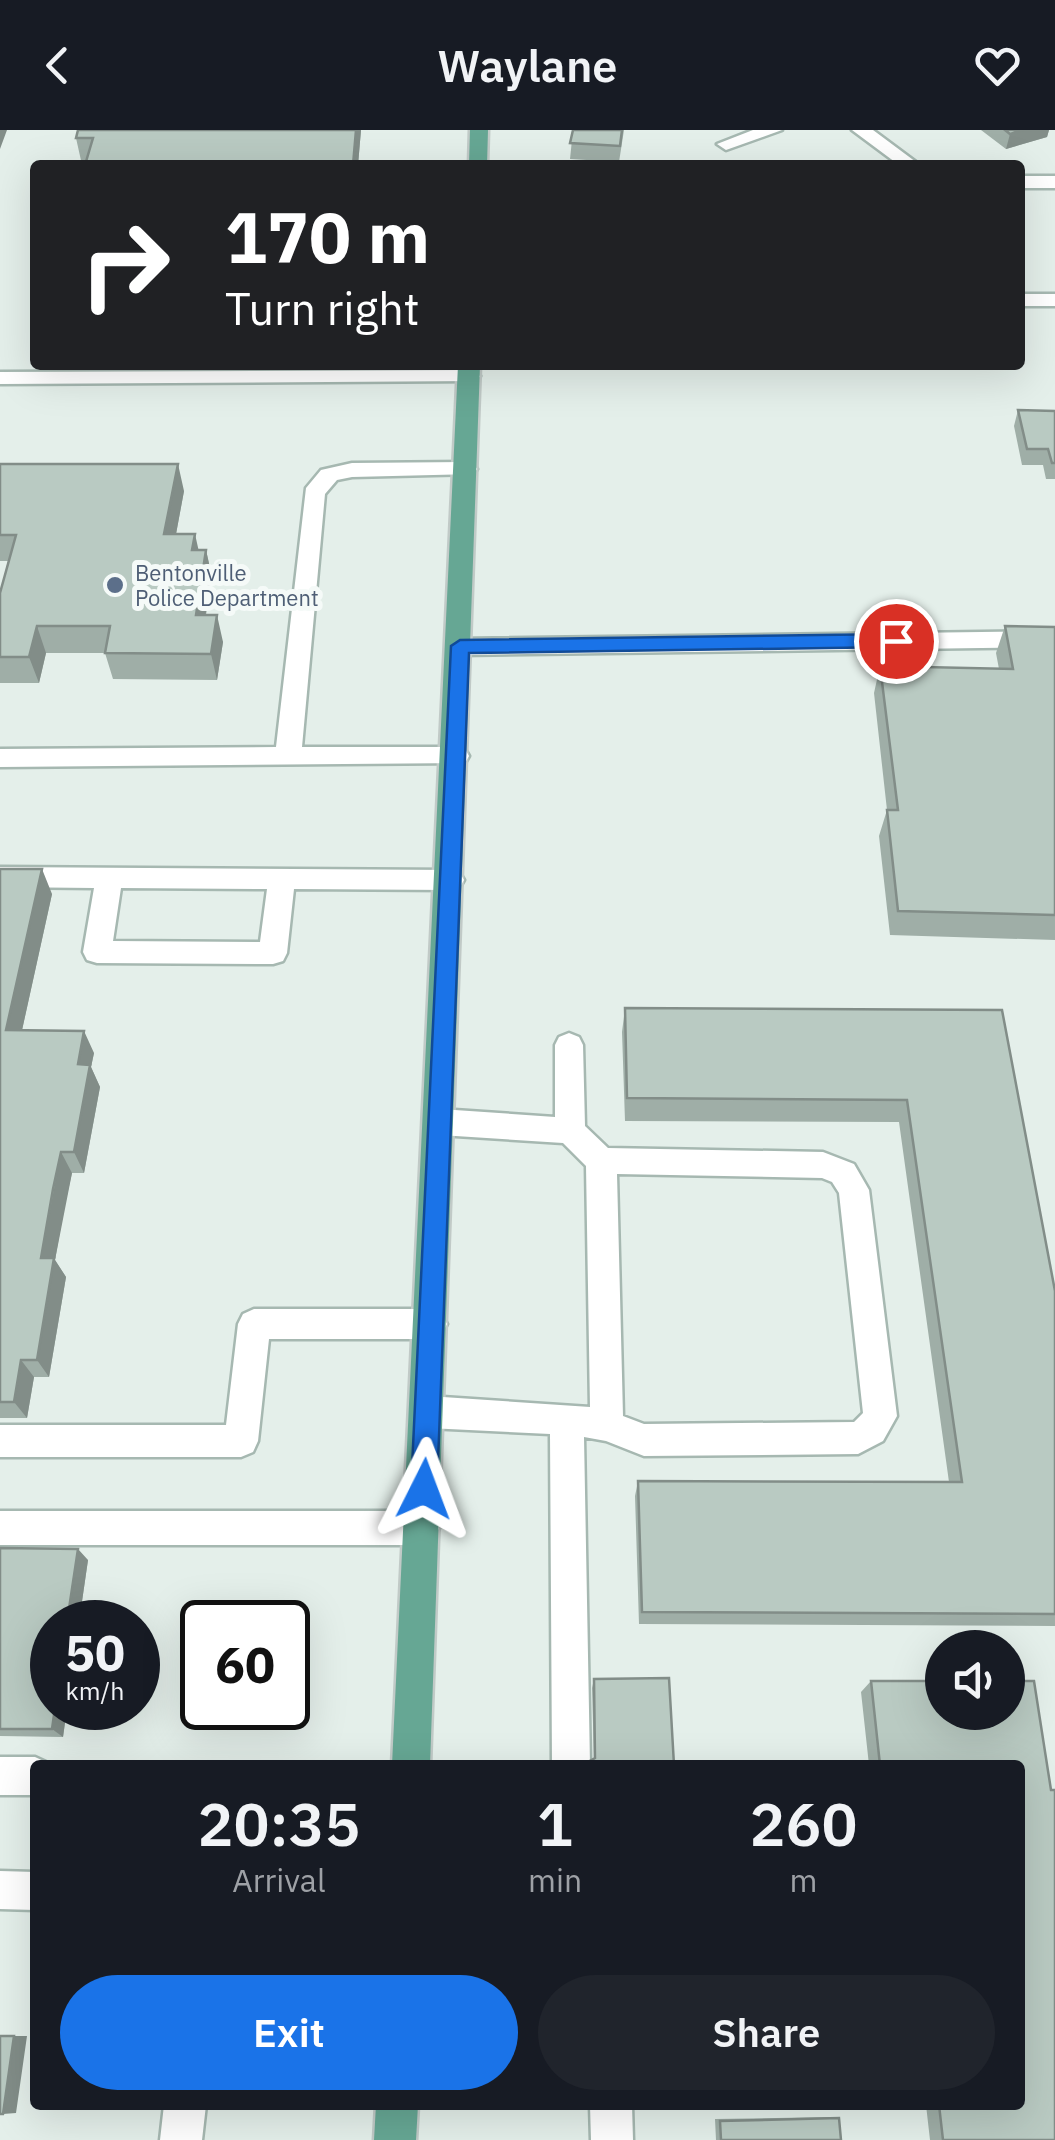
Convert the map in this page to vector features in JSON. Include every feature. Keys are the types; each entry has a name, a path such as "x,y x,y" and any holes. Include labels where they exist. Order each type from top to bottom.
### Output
{"main road":[{"path":"478,160 479,130"},
{"path":"411,1760 456,756 469,371"},
{"path":"395,2140 397,2110"}],"street":[{"path":"726,144 773,130"},
{"path":"861,130 904,160"},
{"path":"1025,182 1055,182"},
{"path":"1025,300 1055,300"},
{"path":"0,378 469,371"},
{"path":"288,756 314,493 329,475 352,470 466,469"},
{"path":"460,646 1055,639"},
{"path":"0,758 456,756"},
{"path":"0,877 450,880"},
{"path":"109,878 97,952 273,953 282,879"},
{"path":"570,1045 570,1130"},
{"path":"440,1122 570,1130 601,1161 607,1425"},
{"path":"428,1412 566,1419 607,1425 644,1440 858,1438 871,1430 880,1416 854,1190 844,1172 824,1165 601,1161"},
{"path":"0,1440 241,1441 254,1324 431,1324"},
{"path":"566,1419 572,1760"},
{"path":"0,1528 422,1528"},
{"path":"0,1776 30,1776"},
{"path":"0,1890 30,1891"},
{"path":"181,2140 184,2110"},
{"path":"611,2110 612,2140"}],"building":[{"path":"78,130 356,130 353,160 86,160 93,138 76,138"},
{"path":"573,130 622,130 620,146 570,143"},
{"path":"1018,410 1055,411 1055,463 1048,449 1027,449"},
{"name":"Bentonville Police Department","path":"0,464 178,464 164,534 195,534 192,550 206,550 196,615 217,615 211,654 105,653 110,626 37,626 29,657 0,657 0,593 16,535 0,535"},
{"path":"1005,626 1055,627 1055,915 898,911 887,810 898,810 880,666 1013,669"},
{"path":"0,869 42,869 6,1030 84,1031 78,1064 90,1065 74,1152 61,1152 53,1189 41,1258 54,1258 37,1360 21,1360 14,1402 0,1402"},
{"path":"625,1008 1002,1010 1055,1291 1055,1614 642,1612 638,1481 962,1482 907,1100 627,1098"},
{"path":"0,1548 78,1549 70,1600 30,1600 30,1729 0,1729"},
{"path":"669,1678 674,1760 592,1760 595,1758 594,1679"},
{"path":"871,1681 925,1681 925,1730 1025,1730 1025,1681 1034,1681 1051,1790 1055,1790 1055,2140 943,2140 940,2110 1025,2110 1025,1760 879,1760"},
{"path":"0,2036 14,2036 3,2114 0,2114"},
{"path":"839,2118 841,2140 721,2140 720,2121"}],"place":[{"name":"Bentonville Police Department","path":"115,585"}],"route":[{"path":"424,1489 460,646 896,641"}]}
